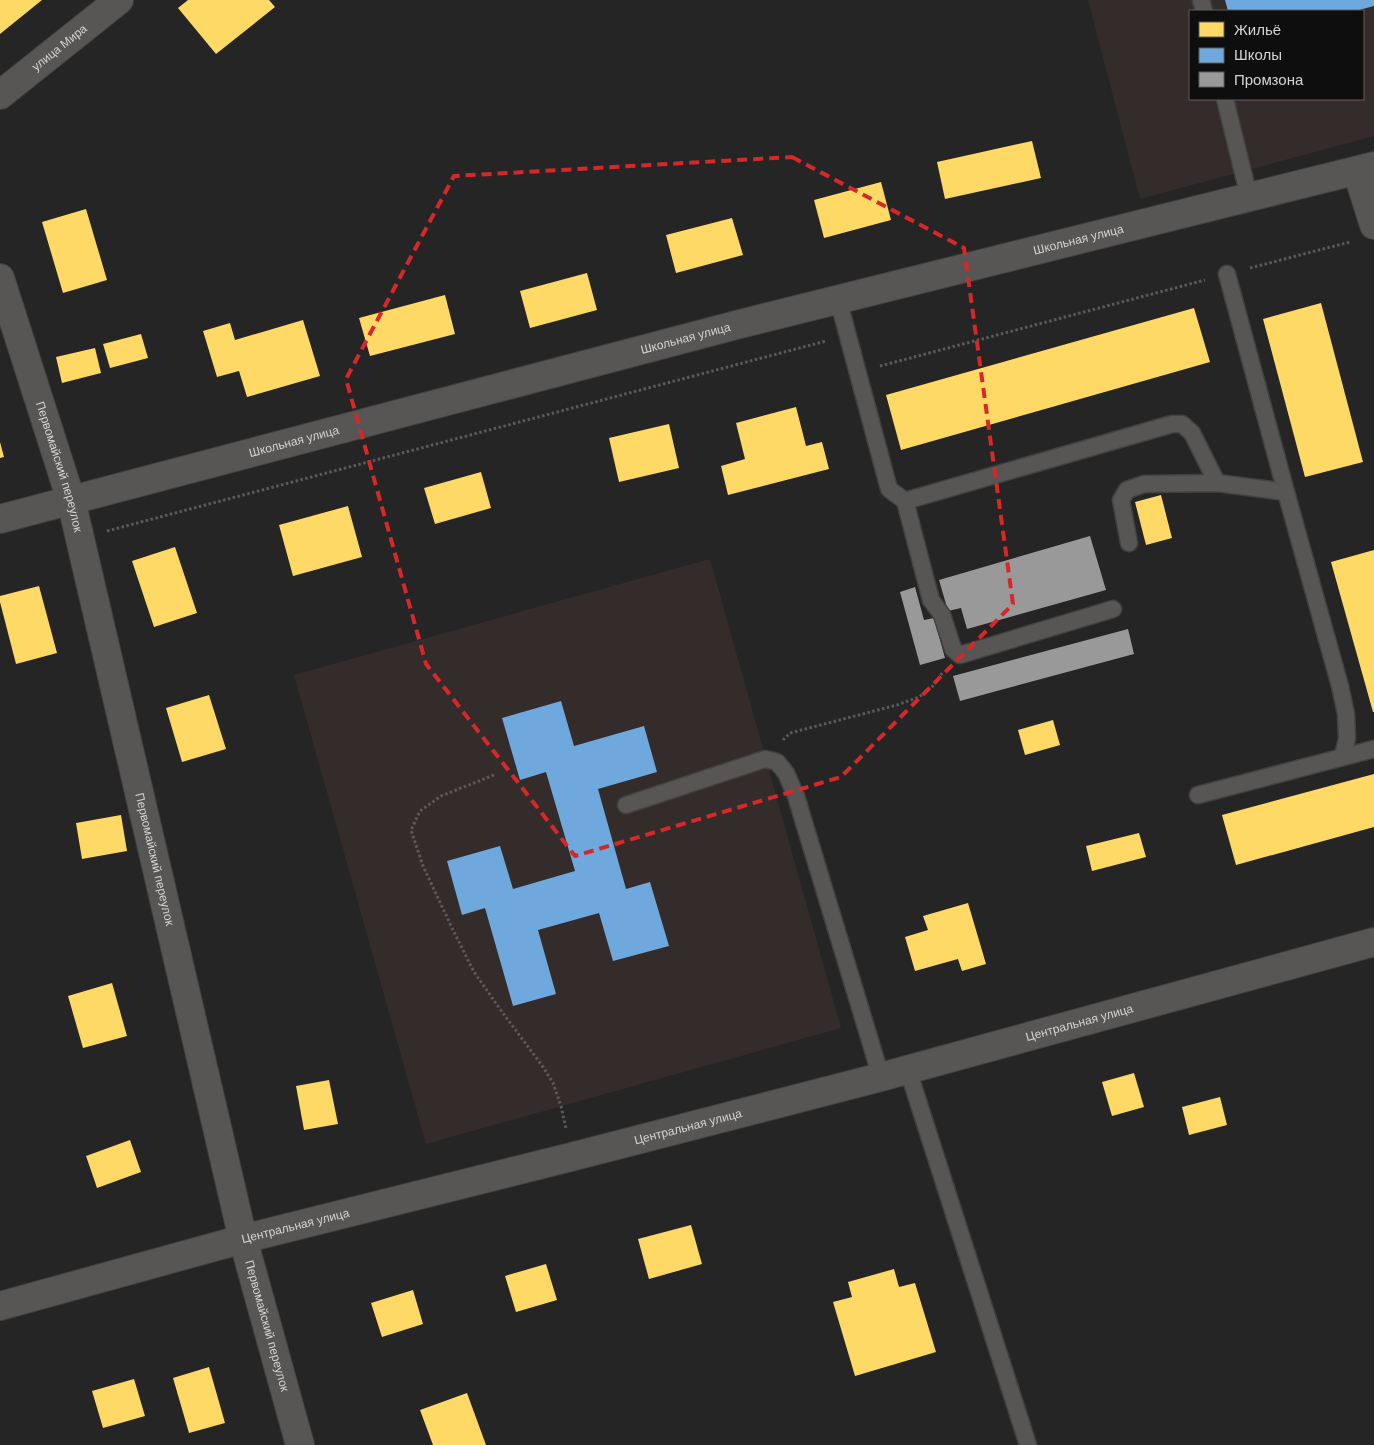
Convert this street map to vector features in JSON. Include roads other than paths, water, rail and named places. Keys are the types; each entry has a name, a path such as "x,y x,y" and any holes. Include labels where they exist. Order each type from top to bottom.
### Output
{"street":[{"name":"улица Мира","path":"0,95 119,0"},
{"name":"Школьная улица","path":"0,519 730,326 1366,168"},
{"path":"1365,233 1366,168"},
{"name":"Первомайский переулок","path":"0,278 71,500 243,1239 300,1445"},
{"name":"Центральная улица","path":"0,1306 243,1239 908,1070 1374,942"}],"lane":[{"path":"1225,100 1249,197"},
{"path":"1227,274 1340,686 1346,714 1347,738 1343,757"},
{"path":"838,299 889,489 905,501 931,600 942,615 956,653 960,655 1113,609"},
{"path":"905,501 1172,424 1182,424 1192,433 1217,483"},
{"path":"1129,543 1121,500 1127,490 1144,484 1217,483 1286,492"},
{"path":"1198,794 1374,749"},
{"path":"626,805 765,759 777,762 786,773 796,796 881,1077"},
{"path":"908,1070 1028,1445"}]}
